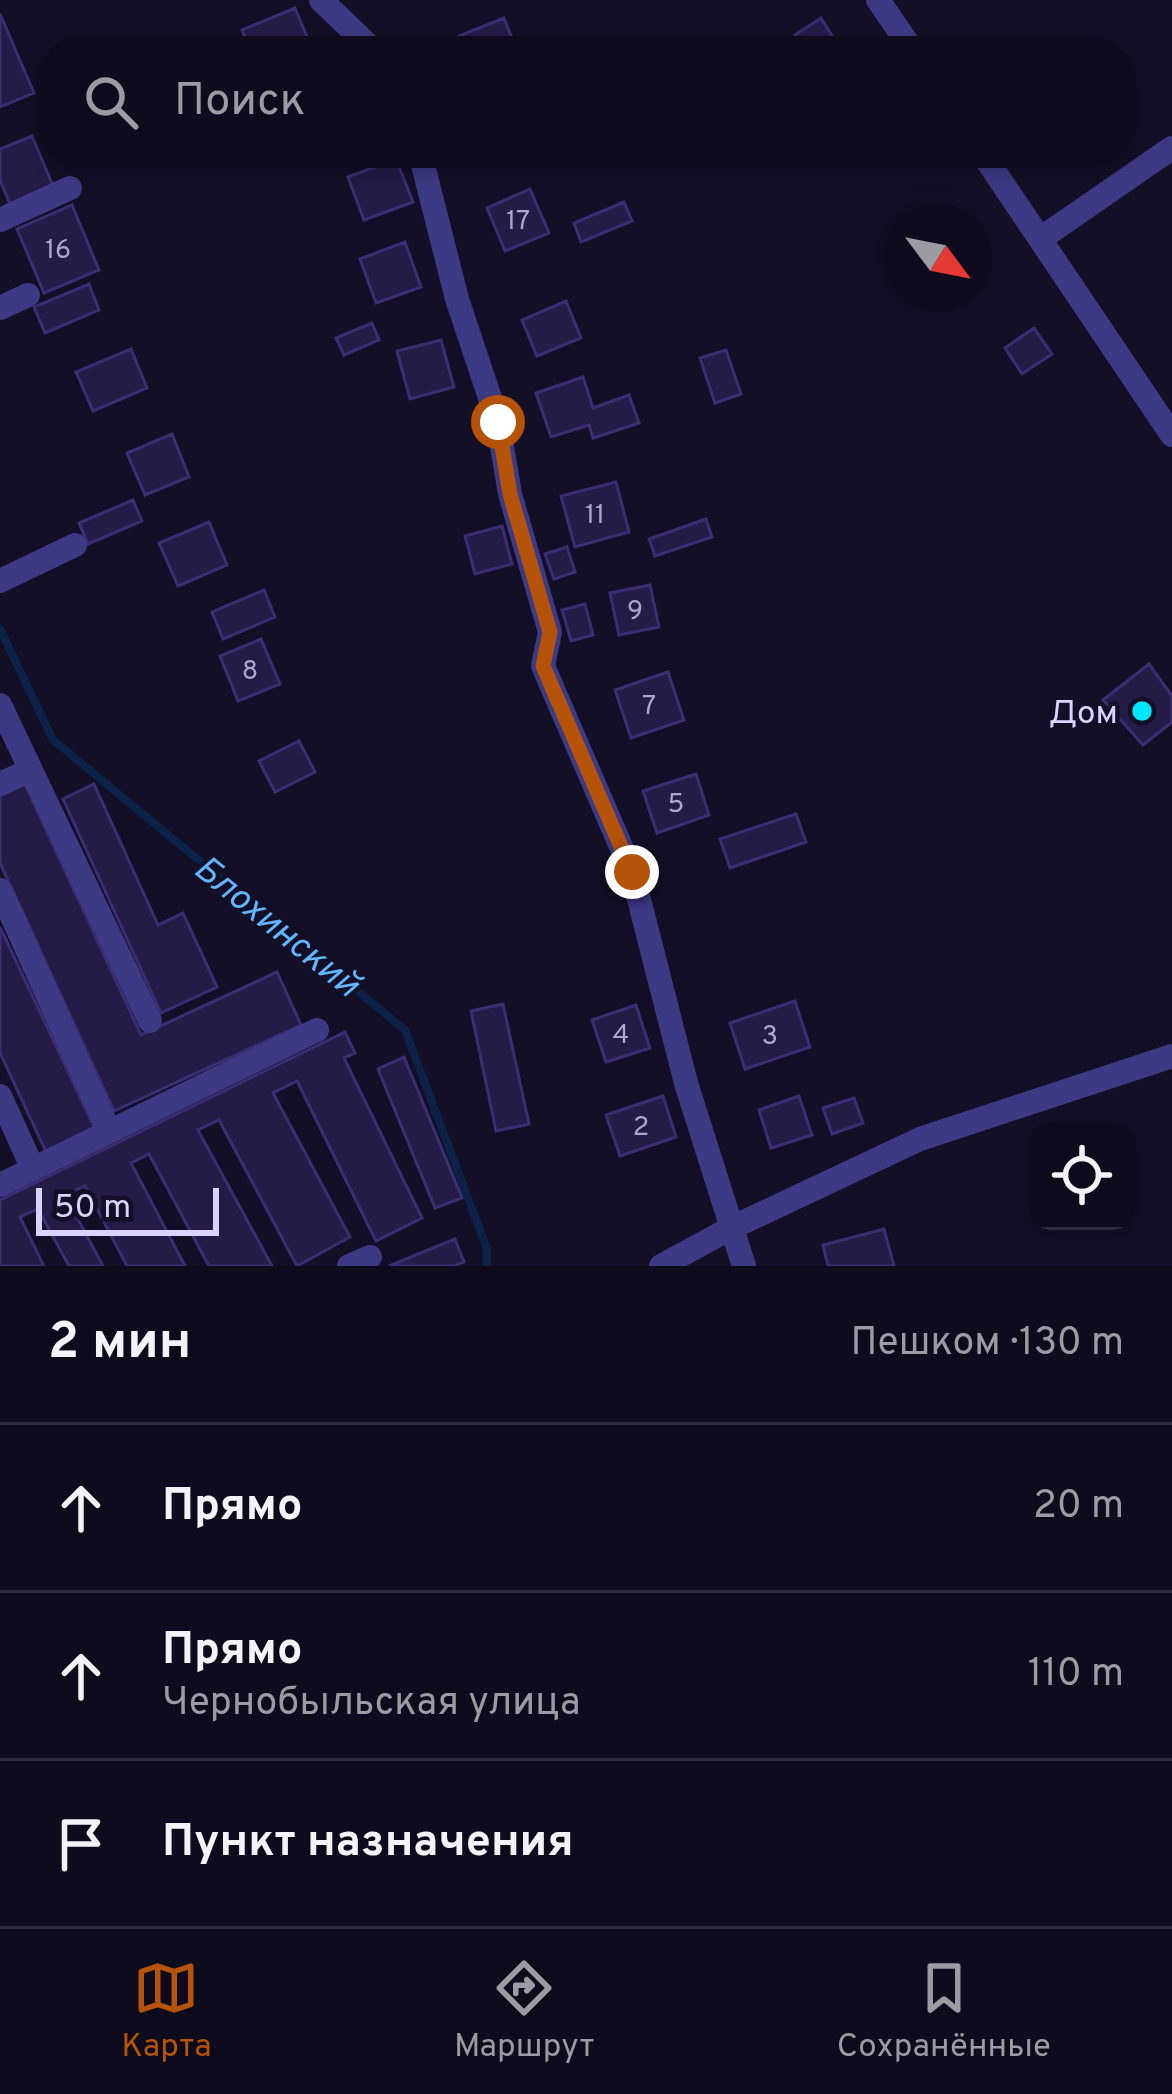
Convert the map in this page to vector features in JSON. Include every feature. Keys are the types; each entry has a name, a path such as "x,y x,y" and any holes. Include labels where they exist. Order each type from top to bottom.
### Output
{"street":[{"path":"320,0 358,36"},
{"path":"878,0 903,36"},
{"path":"1040,239 1172,148"},
{"path":"424,168 457,299 498,422 510,494 550,632 543,666 632,872 686,1083 744,1266"},
{"path":"992,168 1172,435"},
{"path":"0,220 70,188"},
{"path":"0,308 28,295"},
{"path":"0,580 75,545"},
{"path":"0,705 150,1021"},
{"path":"0,784 31,770"},
{"path":"0,890 109,1131"},
{"path":"0,1185 317,1030"},
{"path":"661,1266 920,1139 1172,1056"},
{"path":"0,1096 33,1169"}],"building":[{"path":"295,8 307,36 245,36 242,30"},
{"path":"0,14 34,93 0,107"},
{"path":"504,18 511,36 459,36"},
{"path":"821,18 832,36 796,36"},
{"path":"32,136 36,168 45,168 53,186 10,204 0,180 0,149"},
{"path":"372,168 400,168 413,202 364,220 348,177"},
{"path":"530,189 549,233 505,251 487,208"},
{"path":"624,202 632,221 581,242 574,223"},
{"path":"72,205 99,270 44,293 17,229"},
{"path":"405,242 421,287 376,303 360,259"},
{"path":"89,284 99,310 45,333 34,307"},
{"path":"566,301 581,338 537,356 522,320"},
{"path":"372,323 379,340 344,355 336,338"},
{"path":"1034,328 1052,354 1022,374 1005,348"},
{"path":"441,340 454,387 410,399 397,351"},
{"path":"131,349 147,388 93,411 76,372"},
{"path":"726,350 741,394 715,403 700,358"},
{"path":"583,377 593,408 629,395 639,423 593,438 589,425 551,437 536,393"},
{"path":"172,434 189,477 145,495 127,453"},
{"path":"616,482 629,532 575,547 561,496"},
{"path":"133,500 142,521 88,544 79,523"},
{"path":"706,519 712,537 655,556 649,539"},
{"path":"209,522 227,565 178,586 159,543"},
{"path":"502,526 512,564 475,574 465,536"},
{"path":"567,547 575,572 554,579 545,554"},
{"path":"650,585 659,627 619,635 610,593"},
{"path":"264,590 275,617 223,639 212,612"},
{"path":"585,604 593,635 571,641 562,610"},
{"path":"261,639 280,684 238,701 220,656"},
{"name":"Дом","path":"1149,664 1172,696 1172,722 1143,745 1103,700"},
{"path":"668,672 684,720 631,738 615,690"},
{"path":"299,741 315,772 275,792 259,761"},
{"path":"696,774 709,815 657,833 643,791"},
{"path":"25,784 141,1035 277,972 301,1025 114,1111 0,863 0,796"},
{"path":"94,784 158,925 183,913 217,987 161,1013 63,799"},
{"path":"796,814 806,842 730,868 720,839"},
{"path":"0,927 95,1129 46,1152 0,1053"},
{"path":"795,1001 810,1047 745,1069 730,1023"},
{"path":"503,1004 529,1124 496,1131 471,1011"},
{"path":"636,1005 650,1048 606,1062 592,1020"},
{"path":"345,1032 355,1053 344,1058 422,1218 376,1241 297,1081 273,1093 350,1237 297,1266 219,1120 198,1130 272,1266 209,1266 149,1154 131,1163 185,1266 127,1266 85,1186 65,1195 103,1266 69,1266 38,1209 20,1217 44,1266 0,1266 0,1200"},
{"path":"404,1057 462,1198 435,1208 378,1069"},
{"path":"663,1096 676,1137 620,1156 606,1115"},
{"path":"799,1096 812,1135 771,1148 759,1110"},
{"path":"854,1098 863,1123 832,1134 823,1108"},
{"path":"884,1229 894,1266 828,1266 823,1245"},
{"path":"455,1239 464,1262 389,1266"}],"waterway":[{"name":"Блохинский","path":"0,629 53,740 405,1030 487,1249 487,1266"}],"place":[{"name":"Дом","path":"1142,711"}],"route":[{"path":"498,422 510,494 550,632 543,666 632,872"}]}
